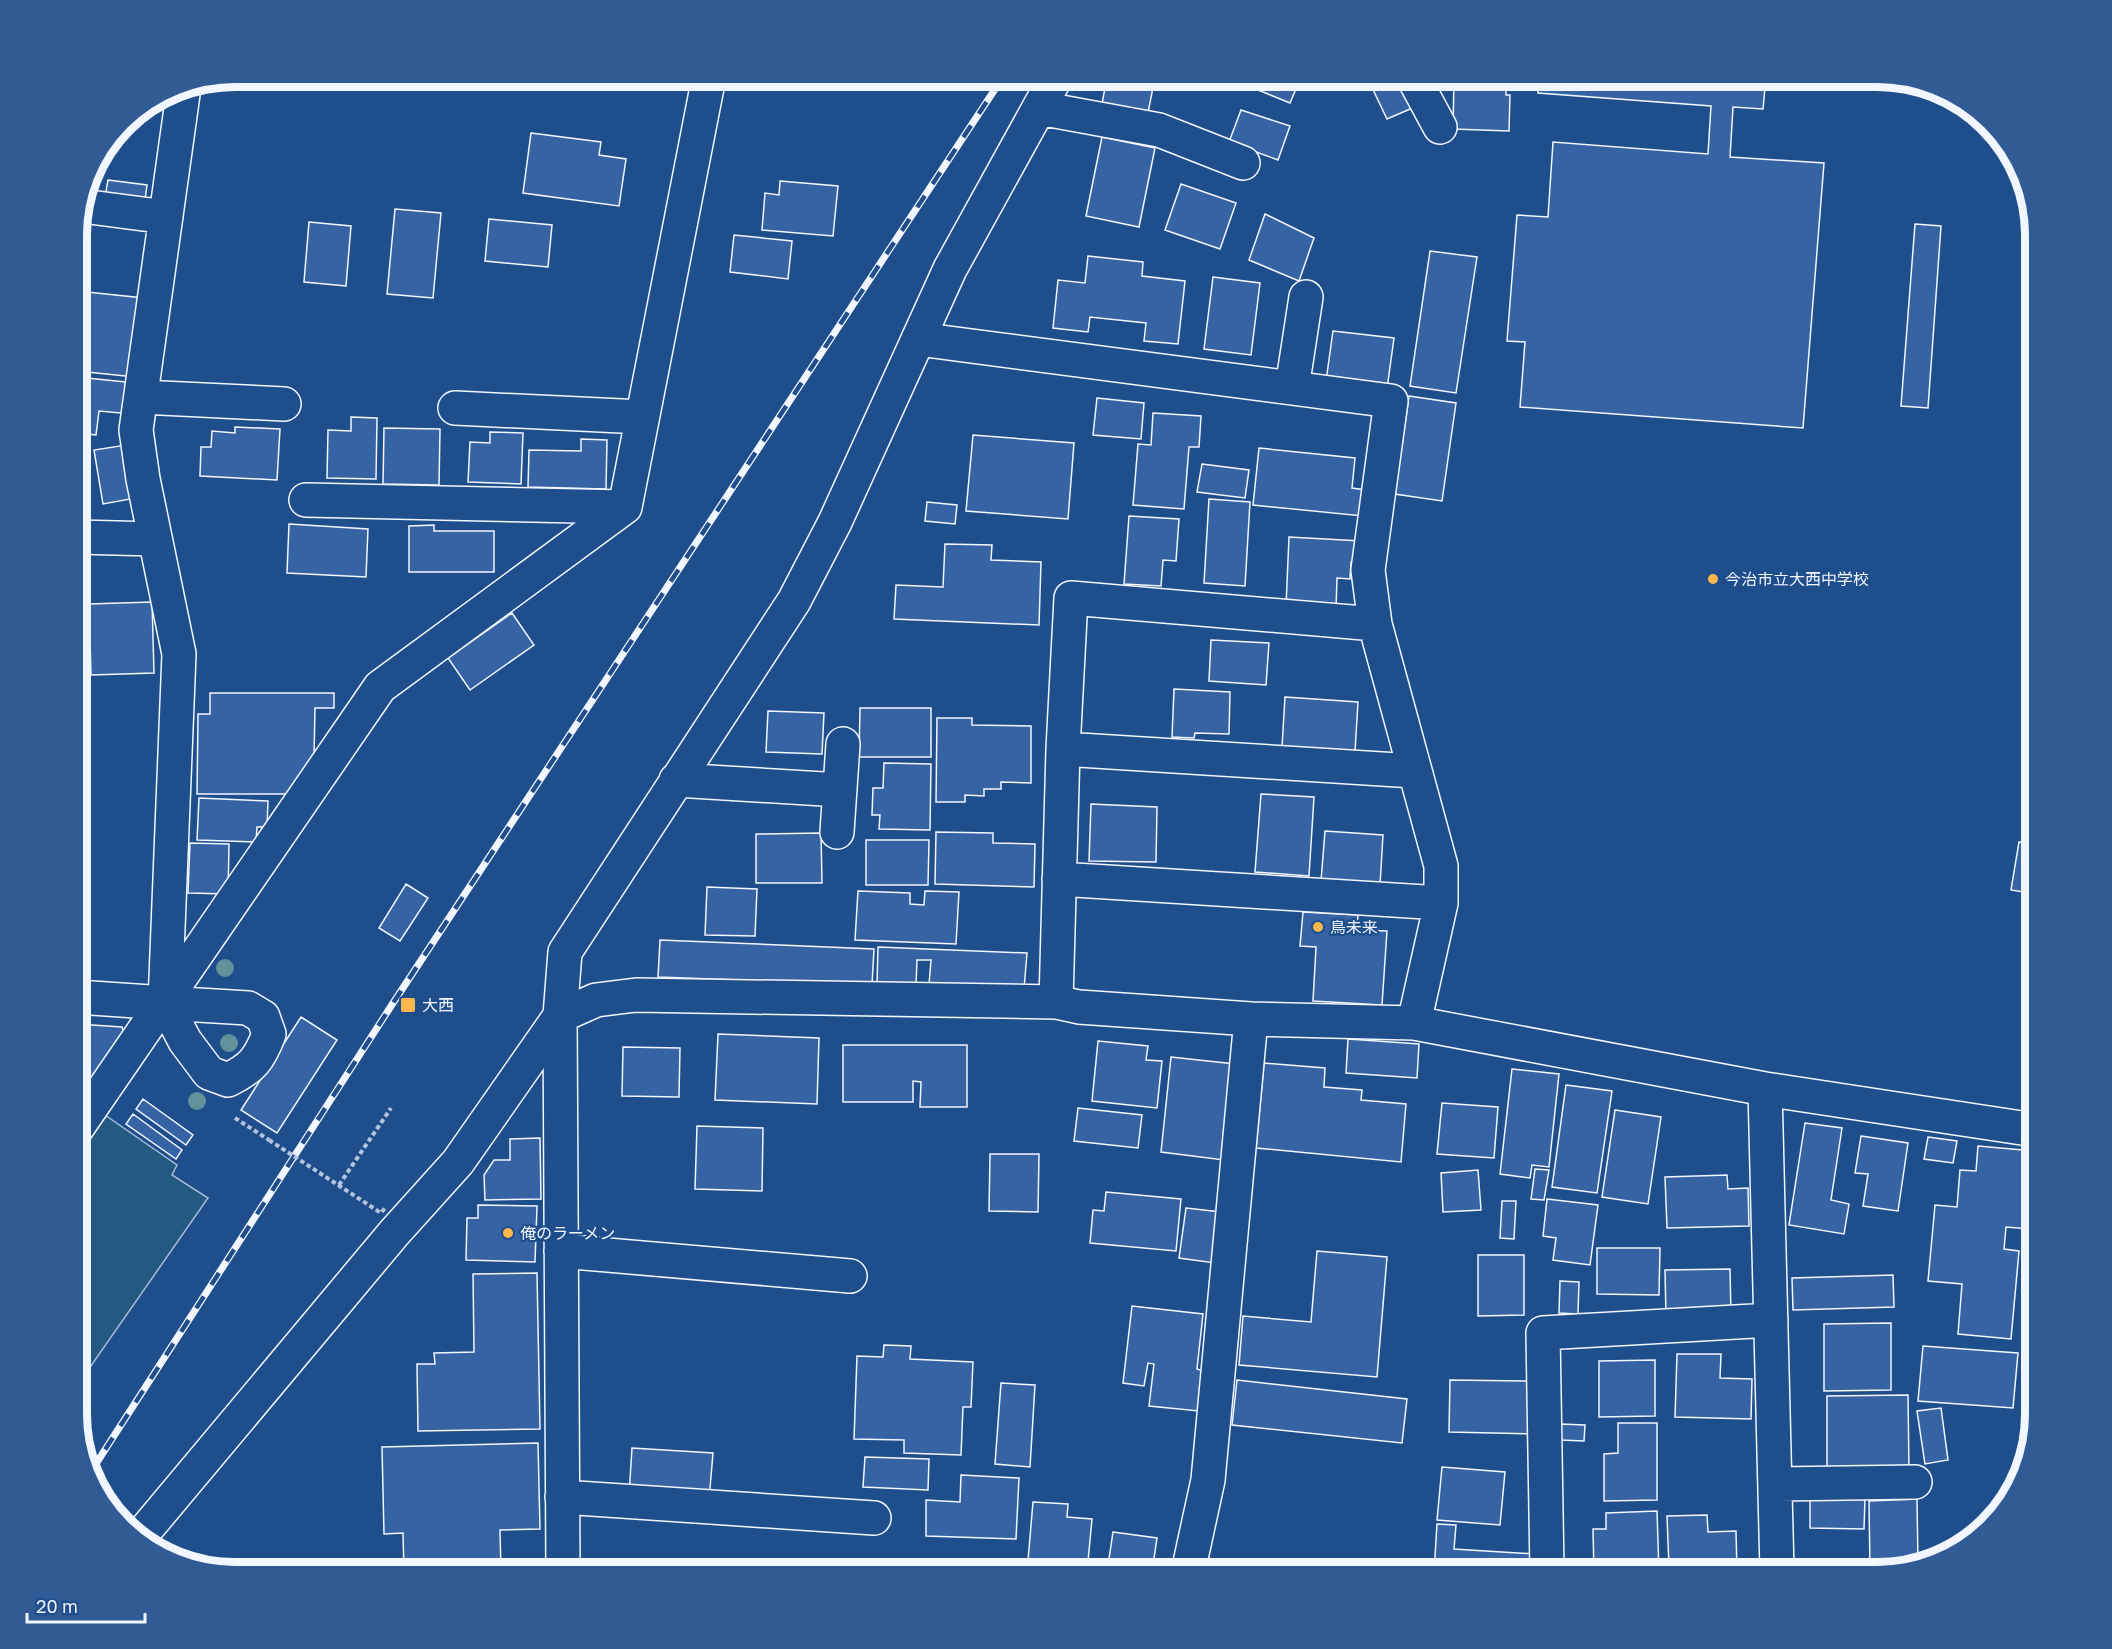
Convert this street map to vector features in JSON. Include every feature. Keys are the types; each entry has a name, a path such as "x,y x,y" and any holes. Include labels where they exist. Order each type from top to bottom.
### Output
{"street":[{"path":"87,1114 380,687 625,507 707,87"},
{"path":"562,1562 560,1016 565,952 794,601 835,522 950,269 1050,87"},
{"path":"1419,87 1440,127"},
{"path":"165,1003 179,654 136,430 183,96"},
{"path":"1039,108 1159,130 1243,163"},
{"path":"90,208 166,217"},
{"path":"1292,388 1306,297"},
{"path":"918,339 1391,400 1368,570 1375,624 1413,771 1441,866 1441,903 1414,1023"},
{"path":"141,397 284,404"},
{"path":"455,408 642,417"},
{"path":"306,501 625,507"},
{"path":"87,537 155,538"},
{"path":"1056,1002 1063,748 1071,598 1375,624"},
{"path":"837,832 843,744"},
{"path":"1063,748 1413,771"},
{"path":"676,780 840,790"},
{"path":"1059,879 1441,903"},
{"path":"144,1531 394,1233 458,1162 560,1016 596,1000 636,995 1056,1002 1079,1007 1251,1019 1414,1023 1765,1089 2025,1128"},
{"path":"87,998 165,1003"},
{"path":"1190,1562 1208,1480 1251,1019"},
{"path":"1765,1089 1777,1562"},
{"path":"561,1251 850,1276"},
{"path":"1546,1562 1543,1334 1771,1320"},
{"path":"1775,1484 1915,1482"},
{"path":"562,1497 874,1518"}],"path":[{"path":"339,1185 391,1108"},
{"path":"233,1117 381,1213 384,1208"}],"shaded area":[{"path":"105,1115 177,1165 172,1175 208,1198 87,1372 87,1141"}],"building":[{"path":"1105,87 1153,87 1147,118 1101,109"},
{"path":"1251,87 1297,87 1290,103"},
{"path":"1372,87 1408,87 1417,106 1387,119"},
{"path":"1454,87 1506,87 1506,95 1510,95 1509,131 1453,129"},
{"path":"1538,87 1765,87 1763,109 1733,107 1730,157 1824,163 1803,428 1520,407 1525,342 1507,341 1517,215 1548,217 1553,142 1708,154 1711,106 1538,93"},
{"path":"1241,110 1290,126 1278,160 1229,142"},
{"path":"531,133 601,142 599,155 626,159 619,206 523,193"},
{"path":"1102,137 1155,148 1139,227 1086,216"},
{"path":"108,180 147,185 144,207 104,202"},
{"path":"780,181 838,186 833,236 762,230 765,193 779,195"},
{"path":"1181,184 1236,203 1220,249 1165,230"},
{"path":"395,209 441,213 433,298 387,294"},
{"path":"1265,214 1314,238 1299,281 1249,260"},
{"path":"489,219 552,225 548,267 485,261"},
{"path":"309,222 351,226 346,286 304,282"},
{"path":"1915,224 1941,226 1928,408 1901,406"},
{"path":"734,235 792,241 788,279 730,272"},
{"path":"1430,251 1477,257 1456,393 1410,386"},
{"path":"1088,256 1143,262 1142,276 1185,281 1178,344 1144,341 1146,323 1090,317 1088,332 1053,328 1058,280 1085,283"},
{"path":"1213,277 1260,283 1251,355 1204,349"},
{"path":"87,292 144,298 135,377 87,372"},
{"path":"1333,331 1394,338 1387,389 1326,381"},
{"path":"87,378 135,383 132,414 99,411 96,435 87,434"},
{"path":"1409,396 1456,403 1442,501 1395,494"},
{"path":"1097,398 1144,403 1141,439 1093,435"},
{"path":"1153,413 1201,416 1199,447 1189,447 1184,509 1133,505 1138,444 1151,445"},
{"path":"351,417 377,418 376,479 327,478 328,430 351,431"},
{"path":"235,427 280,429 277,480 200,476 201,447 211,447 212,431 235,433"},
{"path":"384,428 440,429 439,485 383,484"},
{"path":"490,432 523,433 521,484 468,482 470,442 490,443"},
{"path":"973,435 1074,443 1068,519 966,511"},
{"path":"581,439 607,440 606,489 528,487 529,450 581,451"},
{"path":"126,445 136,498 103,504 94,450"},
{"path":"87,447 90,447 87,505"},
{"path":"1259,448 1355,458 1352,488 1366,490 1363,516 1253,505"},
{"path":"1202,464 1249,470 1245,498 1197,492"},
{"path":"1209,499 1250,502 1245,586 1204,583"},
{"path":"927,502 957,505 955,524 925,521"},
{"path":"1129,516 1179,519 1176,561 1163,560 1161,586 1124,584"},
{"path":"289,524 368,529 366,577 287,573"},
{"path":"434,525 434,531 494,531 494,572 409,572 409,526"},
{"path":"1289,537 1361,541 1360,563 1351,562 1350,579 1337,578 1336,609 1286,606"},
{"path":"945,544 992,545 991,560 1041,562 1039,625 894,619 896,585 943,587"},
{"path":"152,602 154,673 91,675 89,604"},
{"path":"512,613 534,645 470,690 448,658"},
{"path":"1211,640 1269,643 1266,685 1209,681"},
{"path":"1174,689 1230,692 1229,734 1195,733 1194,738 1172,737"},
{"path":"210,693 334,693 334,708 315,708 314,757 290,794 197,794 198,714 210,714"},
{"path":"1285,697 1358,702 1355,752 1282,747"},
{"path":"860,708 931,708 931,757 859,757"},
{"path":"768,711 824,713 822,754 766,752"},
{"path":"937,718 972,718 972,725 1031,726 1031,783 1001,782 1001,789 984,789 984,796 965,795 965,802 936,802"},
{"path":"884,763 931,764 930,830 879,829 880,815 872,815 873,788 883,788"},
{"path":"1261,794 1314,797 1309,876 1255,872"},
{"path":"199,798 268,801 267,827 257,827 256,842 197,840"},
{"path":"1091,804 1157,807 1156,862 1089,861"},
{"path":"1325,831 1383,835 1380,885 1321,881"},
{"path":"936,832 993,833 993,843 1035,844 1034,887 935,884"},
{"path":"821,833 822,883 756,883 756,834"},
{"path":"866,840 929,840 928,885 866,885"},
{"path":"2019,842 2025,843 2025,892 2011,890"},
{"path":"190,843 229,844 228,894 188,893"},
{"path":"406,884 428,898 400,941 379,928"},
{"path":"707,887 757,889 755,936 705,935"},
{"path":"858,891 910,893 910,904 924,905 925,891 959,892 956,944 855,940"},
{"path":"1303,912 1358,915 1357,930 1387,931 1382,1005 1313,1001 1316,947 1300,946"},
{"path":"660,940 874,949 872,985 658,977"},
{"path":"878,947 1027,953 1024,989 929,985 931,960 917,960 916,985 877,983"},
{"path":"301,1017 337,1040 277,1133 241,1110"},
{"path":"87,1025 122,1027 126,1040 90,1090 87,1090"},
{"path":"718,1034 819,1038 817,1104 715,1100"},
{"path":"1348,1039 1419,1044 1417,1078 1346,1073"},
{"path":"1098,1041 1148,1046 1146,1060 1162,1061 1157,1108 1092,1101"},
{"path":"843,1045 967,1045 967,1107 920,1107 921,1082 913,1081 913,1102 843,1102"},
{"path":"623,1047 680,1048 679,1097 622,1096"},
{"path":"1171,1057 1235,1064 1224,1160 1161,1152"},
{"path":"1264,1063 1325,1068 1324,1087 1362,1090 1361,1100 1406,1104 1401,1162 1256,1148"},
{"path":"1512,1069 1559,1074 1549,1167 1532,1165 1530,1178 1500,1174"},
{"path":"1566,1085 1612,1091 1597,1193 1552,1187"},
{"path":"143,1099 193,1135 186,1145 136,1109"},
{"path":"1442,1103 1498,1107 1494,1158 1437,1154"},
{"path":"1078,1108 1142,1115 1138,1148 1074,1141"},
{"path":"1615,1110 1661,1117 1648,1204 1602,1197"},
{"path":"133,1114 182,1150 176,1159 126,1124"},
{"path":"1805,1123 1842,1128 1831,1200 1849,1204 1844,1234 1789,1225"},
{"path":"697,1126 763,1128 762,1191 695,1189"},
{"path":"1861,1136 1908,1143 1898,1211 1863,1206 1868,1174 1855,1173"},
{"path":"1928,1137 1957,1141 1953,1163 1924,1159"},
{"path":"540,1138 541,1199 485,1200 484,1175 494,1160 510,1160 510,1139"},
{"path":"1978,1146 2025,1150 2025,1229 2006,1227 2004,1249 2019,1251 2011,1339 1958,1334 1962,1284 1928,1281 1935,1205 1957,1207 1960,1170 1976,1171"},
{"path":"990,1154 1039,1154 1038,1212 989,1211"},
{"path":"1535,1169 1549,1170 1544,1200 1531,1199"},
{"path":"1478,1170 1481,1210 1443,1212 1441,1173"},
{"path":"1727,1175 1728,1189 1748,1188 1749,1226 1667,1228 1665,1177"},
{"path":"1106,1192 1181,1199 1176,1251 1090,1243 1093,1210 1104,1211"},
{"path":"1547,1199 1598,1205 1590,1265 1553,1260 1556,1238 1543,1236"},
{"path":"1502,1201 1516,1201 1514,1239 1500,1238"},
{"path":"478,1205 537,1206 535,1262 466,1260 467,1218 478,1218"},
{"path":"1186,1208 1221,1212 1215,1263 1179,1258"},
{"path":"1597,1248 1660,1248 1659,1295 1597,1294"},
{"path":"1317,1251 1387,1257 1377,1377 1239,1365 1243,1316 1311,1322"},
{"path":"1478,1255 1524,1255 1524,1315 1478,1316"},
{"path":"1730,1269 1731,1315 1666,1317 1665,1270"},
{"path":"537,1273 540,1429 418,1431 417,1364 435,1364 434,1353 474,1352 473,1274"},
{"path":"1893,1275 1894,1307 1793,1310 1792,1278"},
{"path":"1560,1281 1579,1282 1578,1314 1559,1313"},
{"path":"1132,1306 1203,1314 1197,1369 1203,1371 1199,1411 1149,1406 1154,1364 1148,1363 1144,1386 1123,1383"},
{"path":"1891,1323 1891,1390 1824,1391 1824,1324"},
{"path":"884,1345 911,1346 910,1359 973,1362 971,1407 963,1407 961,1455 904,1453 904,1440 854,1439 857,1356 883,1357"},
{"path":"1923,1346 2018,1353 2013,1408 1918,1401"},
{"path":"1677,1354 1721,1354 1720,1378 1752,1379 1751,1419 1675,1417"},
{"path":"1655,1360 1655,1416 1599,1417 1599,1361"},
{"path":"1237,1380 1407,1399 1402,1443 1232,1425"},
{"path":"1450,1380 1534,1381 1533,1434 1449,1432"},
{"path":"1001,1383 1035,1385 1030,1467 995,1464"},
{"path":"1908,1395 1909,1469 1827,1469 1827,1396"},
{"path":"1941,1408 1948,1460 1925,1464 1917,1411"},
{"path":"1618,1423 1657,1423 1657,1500 1604,1501 1604,1454 1618,1453"},
{"path":"1560,1424 1585,1425 1584,1441 1560,1440"},
{"path":"538,1443 540,1529 500,1530 501,1562 404,1562 403,1533 384,1534 382,1447"},
{"path":"632,1448 713,1453 709,1500 629,1495"},
{"path":"865,1457 929,1459 928,1490 863,1487"},
{"path":"1442,1467 1505,1472 1500,1525 1437,1520"},
{"path":"961,1475 1019,1478 1016,1539 926,1536 926,1500 960,1502"},
{"path":"1810,1497 1865,1498 1864,1529 1810,1528"},
{"path":"1917,1499 1918,1556 1897,1561 1870,1562 1869,1501"},
{"path":"1033,1502 1068,1504 1067,1517 1092,1519 1088,1562 1028,1562"},
{"path":"1657,1511 1659,1562 1594,1562 1593,1529 1606,1529 1606,1513"},
{"path":"1707,1515 1708,1532 1736,1531 1737,1562 1669,1562 1667,1516"},
{"path":"1437,1524 1456,1525 1454,1549 1536,1554 1536,1562 1435,1562"},
{"path":"1113,1532 1157,1538 1153,1562 1108,1562"},
{"path":"1206,1558 1236,1562 1205,1562"}],"railway":[{"path":"96,1464 395,1000 996,87"}],"place":[{"name":"今治市立大西中学校","path":"1713,579"},
{"name":"鳥未来","path":"1318,927"},
{"name":"大西","path":"408,1005"},
{"name":"俺のラーメン","path":"508,1233"}]}
